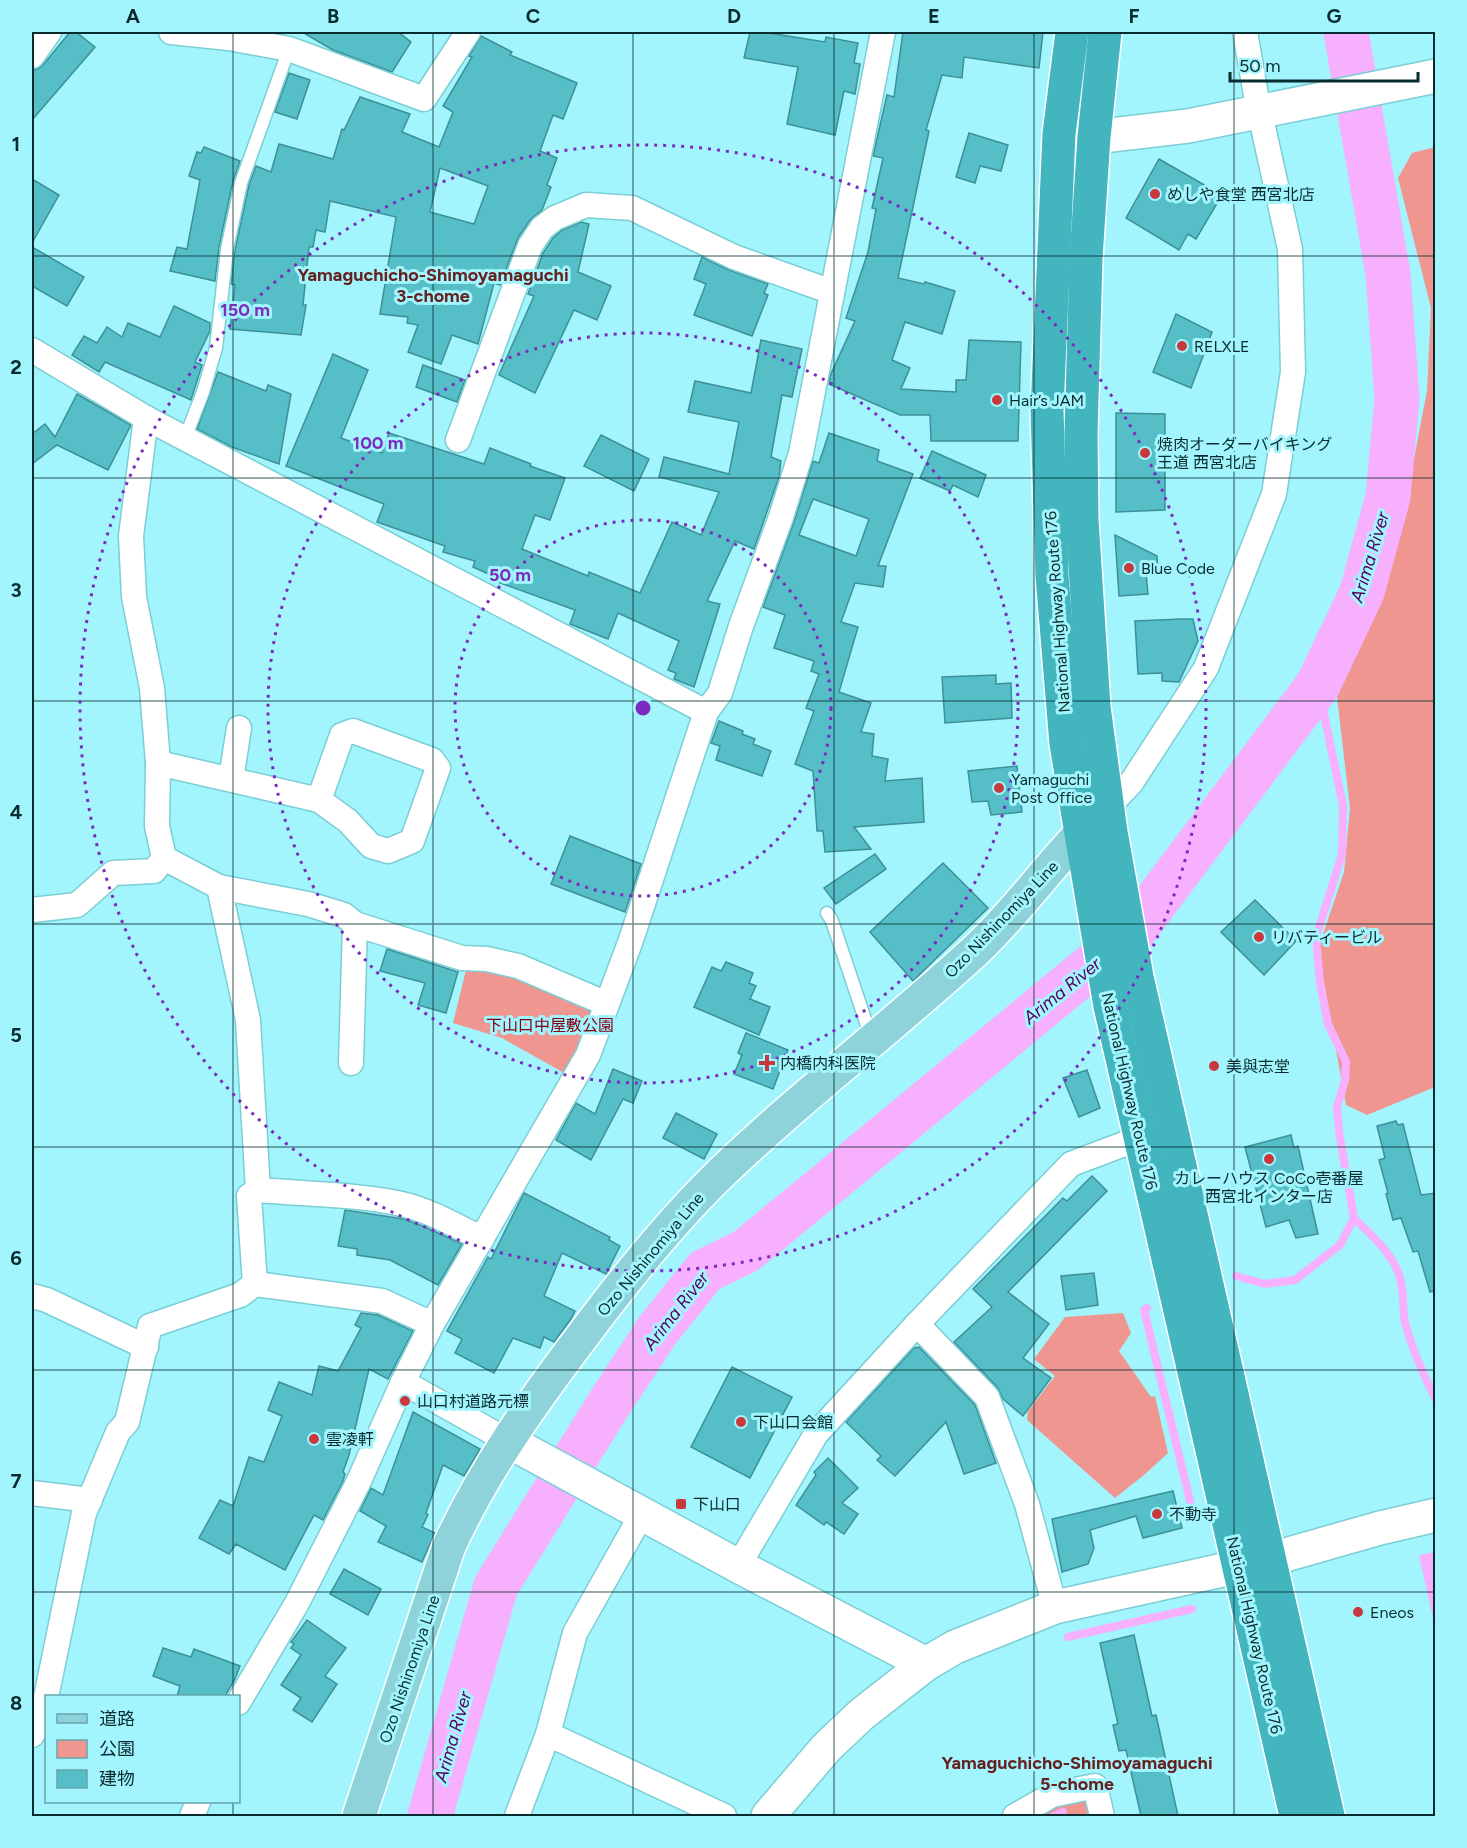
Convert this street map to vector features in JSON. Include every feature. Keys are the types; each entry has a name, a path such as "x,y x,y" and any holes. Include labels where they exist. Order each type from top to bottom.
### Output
{"highway":[{"name":"National Highway Route 176","path":"1072,32 1059,134 1047,410 1051,552 1066,744 1096,832 1137,977 1254,1563 1296,1816"},
{"name":"National Highway Route 176","path":"1105,32 1094,137 1085,270 1081,434 1082,510 1094,707 1096,832 1110,1006 1140,1138 1254,1563 1328,1816"}],"main road":[{"name":"Ozo Nishinomiya Line","path":"359,1816 449,1546 468,1506 516,1446 559,1366 612,1296 690,1204 746,1150 981,945 1026,897 1096,832"}],"street":[{"path":"32,56 49,32"},
{"path":"171,32 230,35 289,49 424,99 468,32"},
{"path":"240,1700 297,1603 358,1483 403,1382 432,1324 588,1055 631,940 706,712 720,693 741,626 781,518 801,453 883,32"},
{"path":"1096,832 1206,668 1274,495 1293,372 1290,249 1267,111 1245,32"},
{"path":"1059,134 1094,137 1188,126 1423,79"},
{"path":"458,440 530,246 542,228 555,218 586,205 632,208 734,257 832,292"},
{"path":"32,350 146,418 706,712"},
{"path":"146,418 131,536 134,597 152,688 158,763 157,826 164,858 219,887 308,904 344,915 355,924 462,958 487,959 518,966 607,1004"},
{"path":"231,778 239,728"},
{"path":"158,763 319,800 348,821 371,846 388,851 412,841 438,768 432,759 352,731 342,735 319,800"},
{"path":"32,910 77,904 113,873 154,871 164,858"},
{"path":"219,887 248,1020 258,1190"},
{"path":"351,1063 355,924"},
{"path":"738,1566 816,1434 916,1324 1071,1164 1140,1138"},
{"path":"255,1284 249,1196 258,1190 347,1197 398,1204 437,1217 482,1239"},
{"path":"46,1695 84,1513 117,1432 127,1422 150,1326 240,1295 255,1284 382,1301 432,1324"},
{"path":"32,1296 46,1300 146,1347"},
{"path":"916,1324 987,1397 1027,1504 1055,1607"},
{"path":"403,1382 738,1566 926,1664"},
{"path":"32,1493 90,1500"},
{"path":"517,1816 548,1734 575,1633 642,1514"},
{"path":"768,1816 827,1747 862,1714 926,1664 955,1647 1055,1607 1254,1563 1436,1515"},
{"path":"32,1735 45,1702"},
{"path":"548,1734 724,1816"},
{"path":"1015,1816 1052,1795 1095,1786 1102,1816"}],"lane":[{"path":"185,438 203,392 216,348 227,249 241,183 289,49"},
{"path":"827,913 832,921 872,1041"}],"green space":[{"path":"1435,147 1435,1087 1367,1115 1346,1105 1318,949 1344,872 1350,808 1337,697 1412,469 1427,391 1431,308 1398,178 1412,153"},
{"name":"下山口中屋敷公園","path":"466,970 517,974 595,1012 566,1074 502,1038 453,1023"},
{"path":"1123,1313 1131,1333 1119,1351 1151,1397 1155,1396 1168,1453 1115,1498 1027,1420 1028,1411 1055,1376 1034,1359 1065,1317"},
{"path":"1090,1796 1095,1816 1037,1816 1063,1803"}],"shaded area":[{"path":"1436,1552 1435,1628 1419,1555"}],"building":[{"path":"70,32 76,32 95,47 32,120 32,70 43,65"},
{"path":"302,32 398,32 411,42 392,72 333,50"},
{"path":"750,32 825,42 826,37 858,43 854,63 860,64 855,94 844,91 835,135 787,124 798,67 744,58"},
{"path":"903,32 1043,32 1039,68 964,57 962,78 942,75 926,130 929,131 898,278 924,284 925,282 955,291 942,334 905,322 892,360 910,368 901,389 956,392 956,380 966,380 969,340 1021,342 1018,441 931,441 930,415 900,415 829,384 830,376 855,321 846,318 868,252 876,209 872,208 883,158 873,156 887,95 894,97"},
{"path":"481,36 512,52 510,55 577,83 563,119 553,115 540,151 557,158 547,185 551,187 542,210 530,220 518,238 500,285 494,283 478,344 452,335 441,364 408,352 418,325 407,323 408,317 380,314 396,217 330,201 325,232 316,230 313,247 309,247 303,305 306,305 301,335 230,329 235,285 231,284 235,250 249,185 256,166 271,172 279,144 333,159 342,129 344,130 360,97 410,114 402,132 439,147 453,112 443,106 472,57 469,56","holes":["440,168 488,186 474,224 430,212"]},
{"path":"289,73 310,80 297,119 275,112"},
{"path":"969,133 1008,145 1001,171 980,166 975,183 956,177"},
{"path":"204,147 240,161 233,181 219,247 215,281 170,271 177,247 187,249 200,180 189,176 197,152 201,153"},
{"path":"1159,159 1222,195 1196,239 1188,234 1179,250 1126,218"},
{"path":"32,179 59,195 32,243"},
{"path":"581,222 589,224 578,272 611,286 597,320 574,310 535,393 499,375 534,296 528,294 543,253 553,238 562,230"},
{"path":"32,247 84,277 67,306 32,286"},
{"path":"702,257 729,270 768,284 764,293 768,295 752,336 694,315 706,284 694,279"},
{"path":"174,306 210,323 210,331 195,362 202,365 191,400 105,362 99,372 72,355 84,336 97,343 107,327 122,337 128,323 160,337"},
{"path":"1176,314 1212,332 1191,388 1153,372"},
{"path":"761,340 802,349 792,397 782,395 771,457 781,461 779,477 754,549 735,541 707,601 720,604 694,687 674,679 676,673 668,670 679,641 618,613 608,639 570,624 575,610 492,580 493,576 473,567 475,561 443,552 445,546 377,522 384,504 286,466 333,354 368,370 341,438 382,453 389,433 484,464 490,448 531,464 530,466 565,478 550,520 535,515 522,549 588,576 589,572 640,593 672,522 701,535 719,492 659,477 664,457 729,474 739,422 688,412 695,381 751,393"},
{"path":"423,365 465,380 457,402 416,387"},
{"path":"218,372 266,391 268,385 291,394 279,464 232,447 197,429"},
{"path":"77,394 131,425 108,470 57,445 32,464 32,434 45,424 55,437"},
{"path":"1116,413 1165,414 1165,510 1116,512"},
{"path":"829,433 879,450 877,461 913,474 878,566 886,566 883,587 855,583 841,622 858,627 839,692 871,703 861,732 874,734 872,756 888,759 885,781 922,778 924,822 854,827 871,849 825,852 823,831 817,831 813,771 795,764 814,711 806,708 819,674 811,671 814,661 774,648 785,615 763,607 813,461 819,463","holes":["813,499 869,519 856,556 799,535"]},
{"path":"601,435 649,459 634,491 584,466"},
{"path":"932,451 986,475 978,497 953,485 950,491 920,478"},
{"path":"1115,535 1157,556 1158,572 1146,573 1148,594 1119,596"},
{"path":"1193,619 1198,641 1179,682 1162,681 1162,673 1138,674 1135,621"},
{"path":"996,675 996,684 1011,683 1012,718 945,723 942,677"},
{"path":"719,721 743,731 742,734 755,739 753,744 771,751 762,776 716,760 720,746 711,743"},
{"path":"1017,766 1022,812 991,815 988,801 972,802 968,771"},
{"path":"570,836 641,864 625,912 551,884"},
{"path":"875,854 886,869 836,904 824,888"},
{"path":"943,863 988,908 913,981 870,932"},
{"name":"リバティービル","path":"1255,900 1296,941 1264,975 1221,932"},
{"path":"387,949 458,972 446,1013 418,1005 425,983 380,971"},
{"path":"726,962 753,973 749,983 756,986 750,999 770,1007 759,1035 694,1007 712,967 721,971"},
{"path":"746,1033 788,1050 773,1089 734,1074 742,1055 738,1053"},
{"path":"613,1069 642,1081 633,1103 623,1099 591,1160 556,1140 576,1103 595,1114"},
{"path":"1087,1070 1100,1108 1079,1117 1063,1078"},
{"path":"676,1113 717,1134 704,1159 663,1138"},
{"path":"1396,1121 1398,1125 1403,1124 1421,1195 1436,1193 1436,1291 1430,1292 1418,1251 1413,1252 1401,1218 1393,1220 1386,1194 1388,1193 1379,1160 1385,1158 1377,1126"},
{"path":"1291,1135 1294,1148 1298,1146 1318,1234 1296,1238 1289,1220 1266,1227 1245,1147"},
{"path":"1092,1176 1107,1191 1008,1292 1049,1324 1023,1358 1051,1378 1023,1416 1003,1399 997,1387 954,1342 992,1307 973,1289 1063,1198 1067,1201"},
{"path":"524,1193 610,1237 609,1240 620,1246 606,1274 562,1253 544,1296 575,1311 571,1319 554,1342 544,1337 540,1348 513,1338 494,1373 455,1353 462,1339 447,1331 488,1257 491,1259"},
{"path":"345,1210 404,1219 462,1244 438,1285 390,1260 357,1255 357,1249 338,1246"},
{"path":"1094,1273 1098,1305 1066,1310 1061,1276"},
{"path":"361,1313 378,1315 413,1331 388,1379 369,1369 343,1472 345,1474 343,1481 323,1520 314,1515 285,1570 236,1544 229,1554 199,1538 220,1500 233,1506 249,1457 264,1462 282,1416 268,1410 279,1382 312,1395 319,1366 338,1371 361,1328 355,1325"},
{"path":"919,1347 975,1405 996,1463 964,1474 946,1422 895,1476 877,1460 881,1456 846,1422 914,1348"},
{"name":"下山口会館","path":"732,1367 792,1397 750,1478 691,1447"},
{"path":"413,1412 480,1449 464,1476 443,1465 426,1513 428,1515 422,1527 435,1533 422,1562 378,1542 386,1526 360,1511 371,1488 383,1495"},
{"path":"828,1458 858,1488 842,1503 858,1514 844,1534 826,1522 824,1525 796,1505 816,1475 814,1472"},
{"path":"1173,1491 1182,1528 1143,1538 1136,1516 1090,1530 1094,1548 1088,1564 1062,1572 1052,1519"},
{"path":"344,1569 381,1589 368,1615 330,1594"},
{"path":"307,1620 346,1648 325,1676 337,1684 312,1722 293,1710 301,1698 281,1685 301,1655 291,1648 294,1644 291,1642"},
{"path":"1134,1635 1152,1716 1156,1715 1178,1816 1141,1816 1126,1750 1119,1751 1113,1725 1118,1724 1100,1643"},
{"path":"163,1648 191,1657 194,1649 240,1666 226,1695 177,1695 180,1686 153,1676"}],"waterway":[{"name":"Arima River","path":"430,1816 496,1586 657,1331 705,1271 746,1251 1133,932 1318,685 1362,592 1388,497 1397,399 1388,274 1346,32"},
{"path":"1236,1276 1265,1284 1295,1280 1340,1245 1354,1218 1339,1132 1337,1107 1345,1080 1346,1062 1328,1024 1320,983 1316,937 1342,854 1343,806 1318,685"},
{"path":"1354,1218 1385,1250 1398,1272 1409,1336 1436,1400"},
{"path":"1147,1308 1144,1310 1192,1509"},
{"path":"1068,1637 1192,1609"},
{"path":"1054,1816 1063,1812"}],"place":[{"name":"めしや食堂 西宮北店","path":"1155,194"},
{"name":"RELXLE","path":"1182,346"},
{"name":"Hair’s JAM","path":"997,400"},
{"name":"焼肉オーダーバイキング 王道 西宮北店","path":"1145,453"},
{"name":"Blue Code","path":"1129,568"},
{"name":"Yamaguchi Post Office","path":"999,788"},
{"name":"リバティービル","path":"1259,937"},
{"name":"内橋内科医院","path":"767,1063"},
{"name":"美與志堂","path":"1214,1066"},
{"name":"カレーハウス CoCo壱番屋 西宮北インター店","path":"1269,1159"},
{"name":"山口村道路元標","path":"405,1401"},
{"name":"下山口会館","path":"741,1422"},
{"name":"雲凌軒","path":"314,1439"},
{"name":"下山口","path":"681,1504"},
{"name":"不動寺","path":"1157,1514"},
{"name":"Eneos","path":"1358,1612"}],"district":[{"name":"Yamaguchicho-Shimoyamaguchi 3-chome","path":"433,285"},
{"name":"Yamaguchicho-Shimoyamaguchi 5-chome","path":"1077,1773"}]}
